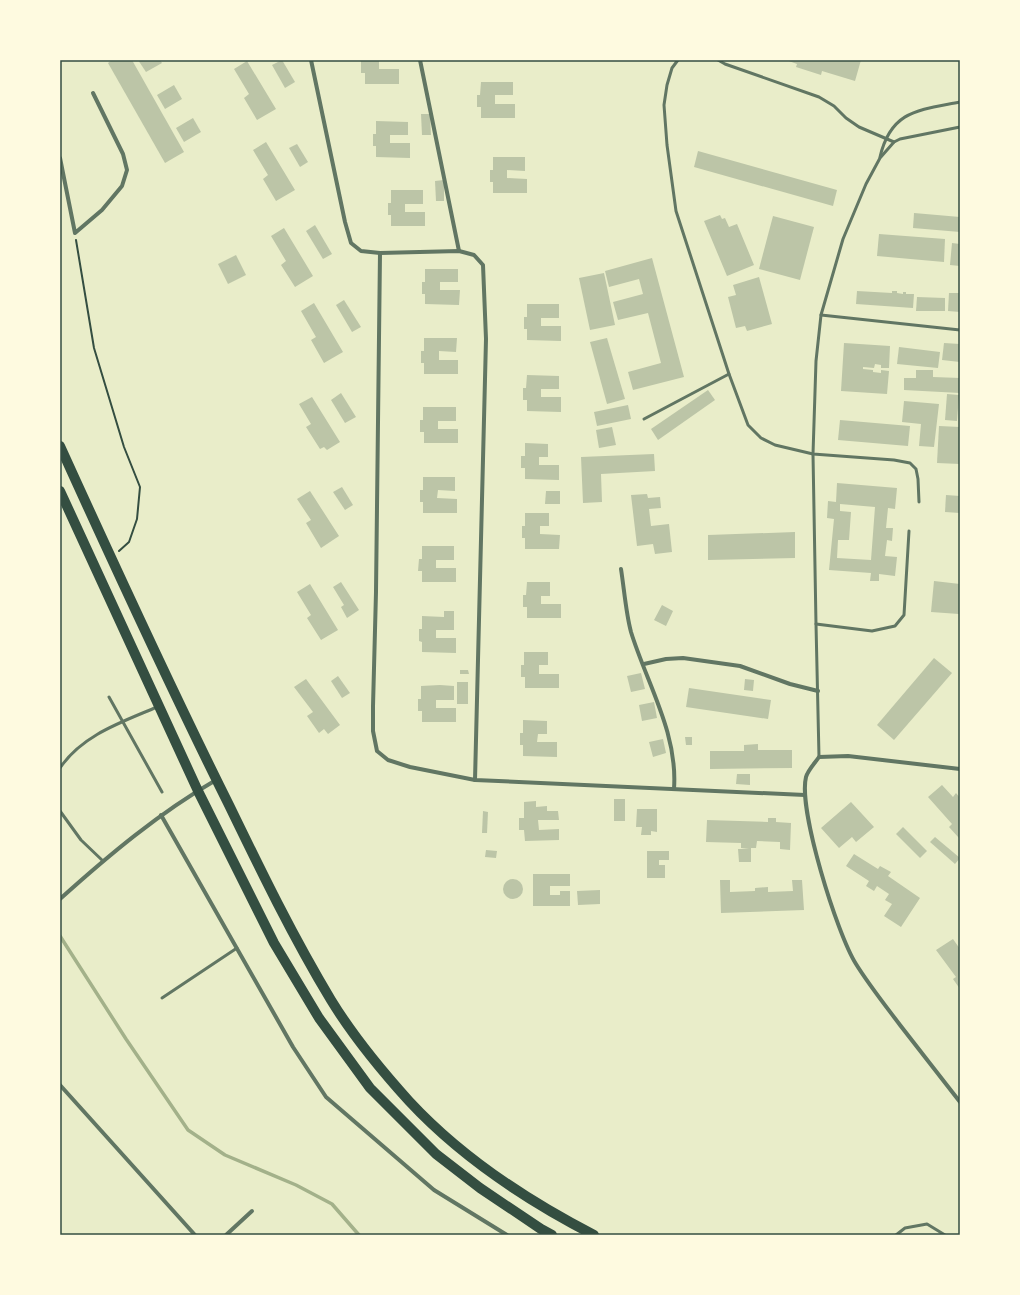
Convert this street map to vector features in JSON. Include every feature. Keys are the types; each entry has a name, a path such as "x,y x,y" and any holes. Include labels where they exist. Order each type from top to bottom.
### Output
{"main road":[{"path":"60,446 216,780 286,921 332,1002 365,1049 410,1102 450,1139 484,1167 555,1214 594,1235"},
{"path":"60,491 198,791 274,943 319,1018 370,1088 436,1154 480,1188 552,1235"}],"street":[{"path":"311,60 345,222 351,243 361,251 380,253 459,251 474,255 483,265 486,338 475,780"},
{"path":"420,60 459,251"},
{"path":"60,158 75,233 102,210 122,186 127,170 123,154 93,93"},
{"path":"380,253 376,592 373,706 373,731 377,751 388,760 410,767 475,780 805,795"},
{"path":"621,569 631,631 667,725 675,773 674,789"},
{"path":"644,664 666,659 683,658 740,666 790,684 818,692"},
{"path":"960,769 854,756 819,757 806,776 805,795 810,830 823,875 840,928 855,962 875,993 960,1102"},
{"path":"60,900 103,861 161,816 216,780"},
{"path":"161,816 293,1047 326,1097 434,1190 507,1235"},
{"path":"60,1086 195,1235"},
{"path":"226,1235 252,1211"}],"lane":[{"path":"678,60 672,68 670,74 664,105 667,145 676,210 729,374 748,425 761,438 775,445 813,454 894,460 910,463 916,469 919,502"},
{"path":"718,60 725,64 819,98 834,106 846,118 859,127 894,142"},
{"path":"819,757 813,454 816,361 821,315 843,239 866,184 880,158 886,138 895,124 907,115 926,109 960,102"},
{"path":"880,158 894,142 913,136 960,127"},
{"path":"821,315 960,330"},
{"path":"644,419 729,374"},
{"path":"816,624 872,631 895,626 904,615 909,531"},
{"path":"109,697 162,792"},
{"path":"60,768 66,759 82,745 108,728 158,706"},
{"path":"60,811 81,840 103,861"},
{"path":"162,998 237,948"},
{"path":"896,1235 905,1228 927,1224 945,1235"}],"path":[{"path":"75,233 94,348 124,447 140,487 137,519 129,542 111,558"}],"building":[{"path":"112,60 132,60 184,152 165,163 108,63"},
{"path":"138,60 160,60 162,63 146,72"},
{"path":"282,60 295,82 285,88 272,65"},
{"path":"379,60 379,69 399,69 399,84 365,84 365,73 361,73 361,61"},
{"path":"786,60 861,60 855,81 822,71 821,75 796,67 797,64"},
{"path":"247,61 276,109 257,120 244,98 249,94 234,69"},
{"path":"481,82 513,82 513,95 495,95 495,104 515,104 515,118 481,118 481,107 477,107 477,95 480,95"},
{"path":"174,85 182,99 165,109 157,95"},
{"path":"421,114 430,114 431,135 422,135"},
{"path":"193,118 201,132 184,142 176,128"},
{"path":"376,121 408,122 408,135 390,135 390,143 410,143 410,158 376,157 376,146 373,146 373,134 376,134"},
{"path":"266,142 295,190 276,201 263,179 268,175 253,150"},
{"path":"297,144 308,162 300,167 289,148"},
{"path":"698,151 837,190 833,206 694,167"},
{"path":"493,157 525,157 525,171 507,170 507,178 527,179 527,193 493,193 493,182 490,182 490,170 493,170"},
{"path":"444,180 444,201 436,201 435,181"},
{"path":"391,190 423,190 423,204 405,204 405,212 425,212 425,226 391,226 391,215 388,215 388,203 391,203"},
{"path":"914,213 960,217 960,232 913,228"},
{"path":"720,215 722,219 725,218 729,227 737,224 754,265 727,276 704,221"},
{"path":"773,216 814,227 800,280 759,269"},
{"path":"315,225 332,254 323,259 306,231"},
{"path":"284,228 313,276 295,287 281,265 286,261 271,236"},
{"path":"879,234 945,239 944,262 877,256"},
{"path":"952,243 960,244 960,266 950,265"},
{"path":"236,255 246,275 228,284 218,264"},
{"path":"652,258 684,377 633,390 628,372 661,363 648,313 618,320 613,302 643,294 639,279 609,287 605,271"},
{"path":"425,269 458,269 458,282 440,282 440,290 460,290 459,305 425,304 425,294 422,294 422,282 425,282"},
{"path":"604,273 615,325 590,330 579,278"},
{"path":"759,277 772,324 747,331 745,326 736,328 728,297 736,295 733,285"},
{"path":"857,291 892,293 892,291 897,291 897,293 903,294 903,292 906,292 906,294 914,294 913,308 856,304"},
{"path":"949,293 960,293 960,312 948,311"},
{"path":"917,297 945,298 945,311 916,311"},
{"path":"344,300 361,327 352,332 336,305"},
{"path":"314,303 343,352 324,363 311,340 316,337 301,311"},
{"path":"527,304 559,304 559,318 541,318 541,326 561,326 561,341 527,340 527,329 524,329 524,317 527,317"},
{"path":"424,338 457,338 456,352 439,351 439,360 458,360 458,374 424,374 424,363 421,363 421,351 424,351"},
{"path":"607,338 625,399 607,404 590,342"},
{"path":"844,343 890,346 889,368 881,368 881,365 875,364 874,368 863,367 863,369 873,370 873,372 881,373 881,370 889,371 887,394 841,391"},
{"path":"944,343 960,344 960,362 942,360"},
{"path":"899,347 940,352 938,368 897,364"},
{"path":"916,370 933,370 933,377 960,378 960,393 904,390 904,378 916,378"},
{"path":"527,375 559,376 559,389 541,389 541,397 561,397 561,412 527,411 527,400 523,400 523,388 526,388"},
{"path":"708,390 715,400 658,440 651,429"},
{"path":"341,393 356,417 345,423 331,400"},
{"path":"947,394 959,395 957,421 945,420"},
{"path":"312,397 340,442 327,450 324,447 320,449 306,427 311,424 299,404"},
{"path":"904,401 939,404 934,447 919,446 921,424 902,422"},
{"path":"628,405 631,419 597,426 594,412"},
{"path":"423,407 456,407 456,421 438,421 438,429 458,429 458,443 424,443 424,432 420,432 420,420 423,420"},
{"path":"840,420 910,426 908,446 838,440"},
{"path":"939,426 960,427 960,464 937,463"},
{"path":"612,427 616,445 599,448 596,430"},
{"path":"525,443 548,444 548,457 539,457 539,465 559,465 559,480 525,479 525,468 521,468 521,456 525,456"},
{"path":"654,454 655,471 601,474 602,502 583,503 581,457"},
{"path":"423,477 455,477 455,491 438,490 437,498 457,499 457,513 423,513 423,502 420,502 420,490 423,490"},
{"path":"837,483 897,488 895,509 888,508 886,528 893,528 892,541 887,540 885,556 897,557 895,576 879,574 879,581 870,581 871,573 829,570 834,519 827,518 828,501 836,502","holes":["840,504 875,507 871,560 837,558 838,540 849,540 851,512 840,511"]},
{"path":"342,487 353,505 345,510 333,492"},
{"path":"310,491 339,536 321,548 306,523 311,520 297,499"},
{"path":"546,491 560,491 560,504 545,504"},
{"path":"647,494 648,498 660,497 661,508 649,509 651,526 669,524 672,552 655,554 653,544 637,546 631,495"},
{"path":"946,495 960,496 960,513 945,512"},
{"path":"525,513 549,513 549,526 540,526 540,534 560,535 559,549 525,549 525,538 522,538 522,526 525,526"},
{"path":"795,532 795,558 708,560 708,535"},
{"path":"422,546 454,546 454,560 436,560 436,568 456,568 456,582 422,582 422,571 418,571 419,559 422,559"},
{"path":"934,581 960,584 959,614 931,612"},
{"path":"341,582 359,610 347,618 341,607 344,605 333,587"},
{"path":"527,582 550,582 550,596 541,596 541,604 561,604 561,618 527,618 527,607 523,607 523,595 526,595"},
{"path":"310,584 338,630 321,640 307,618 311,615 297,592"},
{"path":"662,605 673,611 666,626 654,620"},
{"path":"444,611 454,611 454,630 436,630 436,638 456,638 456,653 422,652 422,642 419,641 419,629 422,629 422,616 444,617"},
{"path":"524,652 548,652 548,665 539,665 539,674 559,674 559,688 525,688 525,677 521,677 521,665 524,665"},
{"path":"934,658 952,673 894,740 877,725"},
{"path":"460,670 468,670 469,674 460,674"},
{"path":"641,673 645,689 631,692 627,676"},
{"path":"338,676 350,693 342,698 331,681"},
{"path":"306,679 340,725 328,734 324,729 319,733 307,716 313,712 294,687"},
{"path":"745,679 754,680 753,691 744,690"},
{"path":"457,682 468,682 468,704 457,704"},
{"path":"421,686 454,686 454,700 436,700 436,708 456,708 456,722 422,722 422,711 418,711 418,699 421,699"},
{"path":"689,688 771,700 768,719 686,707"},
{"path":"654,702 657,718 642,721 639,705"},
{"path":"523,720 547,721 547,734 538,734 537,742 557,742 557,757 523,756 523,745 520,745 520,733 523,733"},
{"path":"685,737 692,737 692,745 686,745"},
{"path":"663,739 666,753 653,757 649,742"},
{"path":"758,744 758,750 792,750 792,768 710,769 710,751 744,751 744,745"},
{"path":"737,774 750,774 750,785 736,784"},
{"path":"942,785 953,797 956,793 960,798 959,838 949,827 952,824 928,797"},
{"path":"614,799 625,799 625,821 614,821"},
{"path":"536,801 536,807 547,806 547,811 558,811 559,820 538,820 539,830 559,829 559,840 525,841 524,830 519,830 519,818 524,818 524,802"},
{"path":"851,802 874,827 856,842 852,837 839,848 821,828"},
{"path":"637,809 657,809 657,832 651,831 651,835 641,835 642,827 636,827"},
{"path":"483,811 488,812 487,833 482,833"},
{"path":"768,818 776,818 776,822 791,823 790,850 780,849 780,842 757,841 756,848 751,848 751,862 739,862 738,849 749,849 741,848 741,843 706,842 707,820 768,822"},
{"path":"903,827 927,851 920,858 896,834"},
{"path":"935,837 960,858 955,864 930,842"},
{"path":"486,850 497,851 496,858 485,857"},
{"path":"647,851 669,851 669,860 659,860 659,865 665,865 665,878 647,878"},
{"path":"854,854 878,869 880,866 891,872 888,876 920,898 901,927 884,916 892,904 885,900 889,894 877,886 874,891 866,886 869,881 846,866"},
{"path":"533,874 570,874 570,886 550,886 550,895 560,895 560,891 570,891 570,906 533,906"},
{"path":"513,879 520,882 523,889 520,896 513,899 506,896 503,889 506,882"},
{"path":"720,880 730,880 730,892 755,891 755,888 768,887 768,892 793,891 792,880 802,880 804,910 721,913"},
{"path":"600,890 600,904 578,905 577,891"},
{"path":"953,939 960,949 960,989 953,979 956,977 936,950"}],"waterway":[{"path":"60,936 126,1039 188,1130 225,1155 296,1185 332,1204 359,1235"}]}
